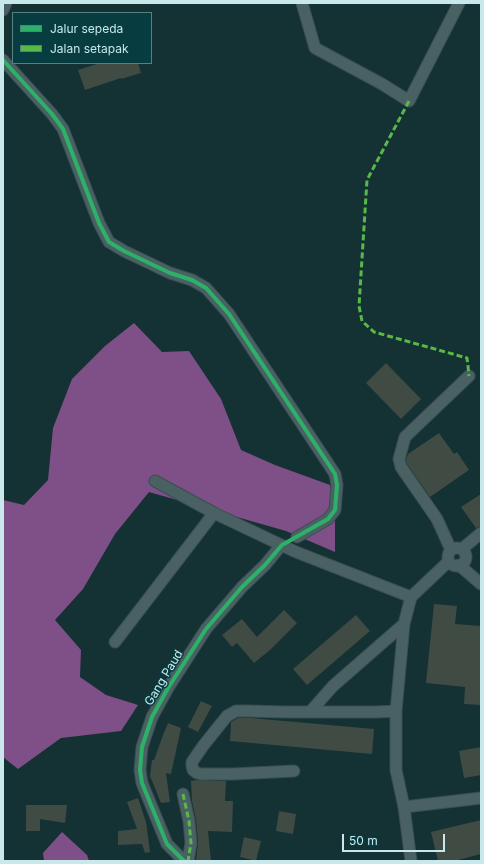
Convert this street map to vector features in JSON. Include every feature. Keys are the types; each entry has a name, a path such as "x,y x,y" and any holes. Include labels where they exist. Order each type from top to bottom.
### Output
{"street":[{"path":"3,10 6,3"},
{"path":"302,3 315,48 382,84 409,101 459,3"},
{"path":"3,60 52,114 63,129 98,223 109,242 124,252 170,273 192,280 206,288 229,314 335,474 335,510 328,519 297,536"},
{"path":"469,376 405,437 399,459 401,467 438,519 453,559 481,584"},
{"path":"155,481 214,513 287,549 411,597"},
{"path":"115,642 214,513"},
{"path":"462,549 481,533"},
{"path":"411,861 404,807 396,770 396,710 404,624 411,597 453,559 454,548 462,549 465,552 466,556 463,564 453,559"},
{"name":"Gang Paud","path":"184,861 168,844 142,783 140,770 142,747 152,717 168,688 206,629 242,587 265,565 287,549"},
{"path":"310,712 333,686 404,624"},
{"path":"294,771 201,774 193,770 192,762 227,716 236,711 376,712 396,710"},
{"path":"183,794 189,821 191,843 188,861"},
{"path":"404,807 481,798"}],"shaded area":[{"path":"134,323 162,352 189,351 221,399 241,450 275,465 330,485 335,521 335,552 286,531 149,492 115,534 83,589 55,620 81,650 80,677 106,695 138,705 121,731 61,738 18,769 3,757 3,500 24,505 48,480 53,428 72,379 105,346"},
{"path":"62,832 87,855 89,861 44,861 43,853"}],"building":[{"path":"97,64 138,64 141,73 85,90 78,70"},
{"path":"386,363 421,399 401,419 366,383"},
{"path":"439,433 454,454 457,452 469,470 430,497 407,464 406,459 408,454"},
{"path":"481,494 481,526 476,528 461,507"},
{"path":"434,604 457,606 455,624 481,626 481,705 464,704 465,687 426,683"},
{"path":"284,610 297,623 270,650 254,663 237,643 232,647 222,635 242,619 257,637"},
{"path":"356,615 370,631 307,685 293,669"},
{"path":"201,701 212,706 198,732 188,727"},
{"path":"238,718 374,729 372,754 230,741 231,722"},
{"path":"168,723 181,728 171,774 166,773 170,802 161,803 150,776 152,760 154,760"},
{"path":"481,747 481,775 464,778 459,751"},
{"path":"191,781 226,781 225,801 233,801 232,832 208,831 211,861 196,861 198,842 196,820 192,801"},
{"path":"138,798 146,822 150,852 145,853 142,844 118,845 118,831 137,829 127,802"},
{"path":"26,805 67,805 65,823 40,819 40,831 26,831"},
{"path":"279,811 296,814 293,834 276,831"},
{"path":"481,820 481,854 454,861 438,861 431,832"},
{"path":"244,837 261,841 256,861 240,857"}],"marked path":[{"path":"409,101 367,180 359,306 362,321 374,332 467,358 469,376"},
{"path":"183,794 189,821 191,843 188,861"}],"cycle path":[{"path":"3,60 52,114 63,129 99,223 109,242 124,251 170,273 192,280 206,288 229,314 335,474 337,485 335,510 328,519 282,545 265,565 242,587 206,629 168,688 152,717 142,747 140,770 142,783 167,844 184,861"}]}
